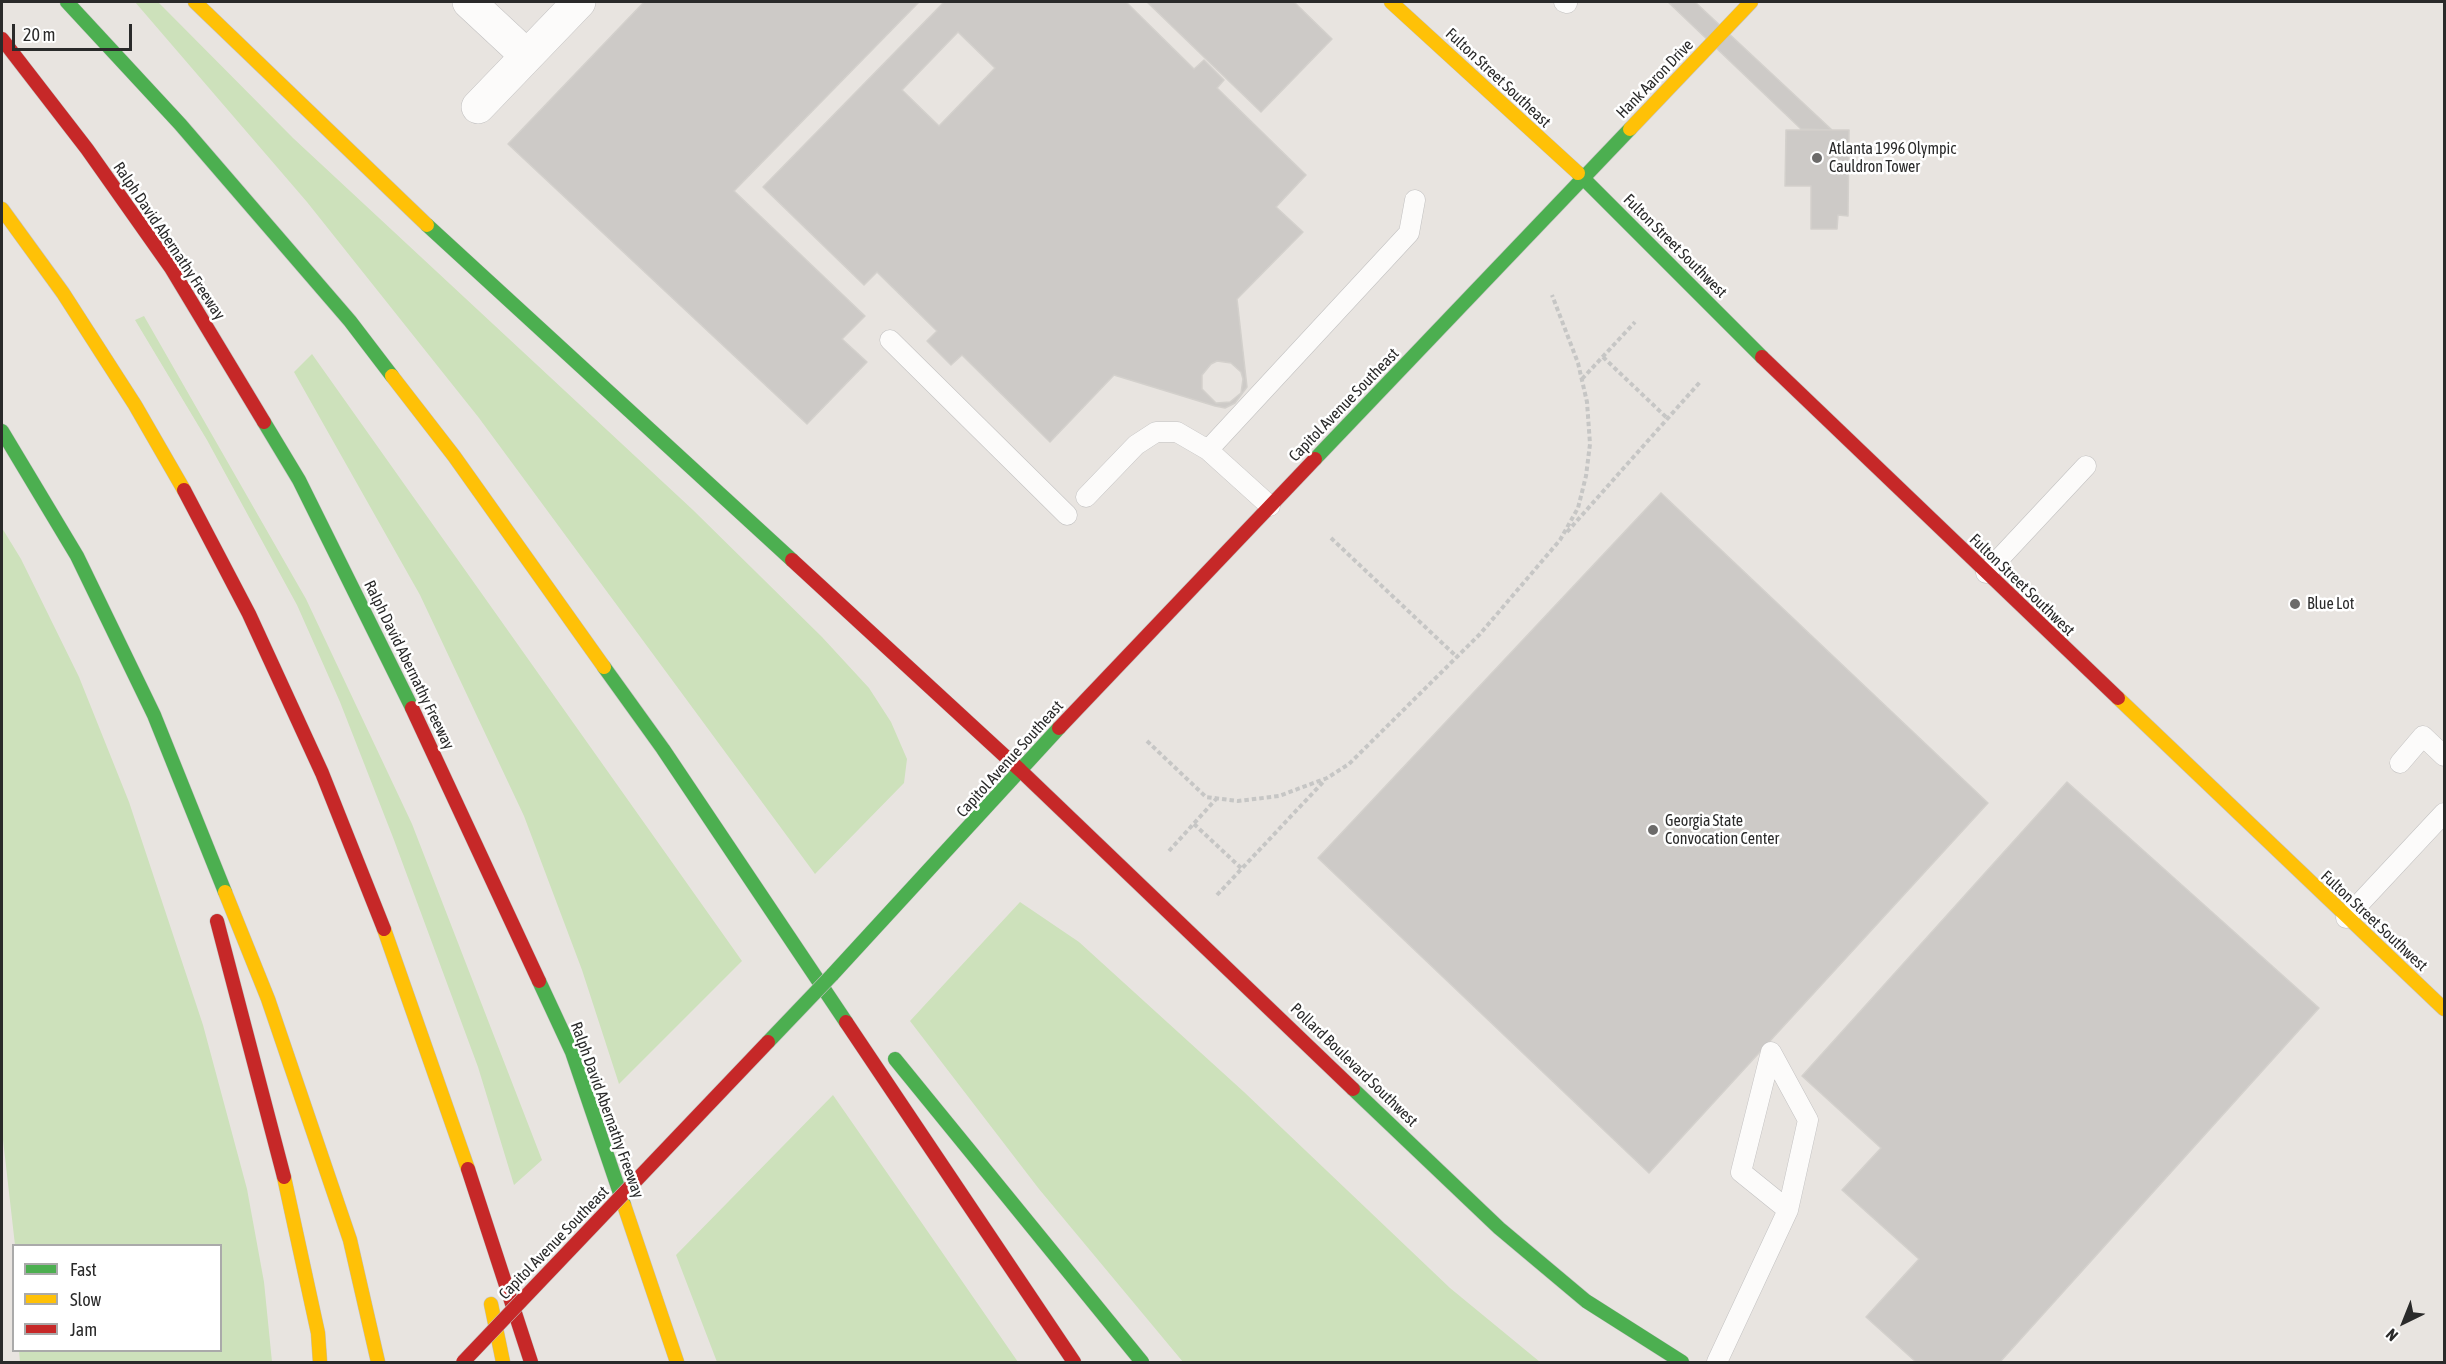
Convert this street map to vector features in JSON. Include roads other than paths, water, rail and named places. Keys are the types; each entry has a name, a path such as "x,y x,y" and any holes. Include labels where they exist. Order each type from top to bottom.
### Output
{"main road":[{"path":"67,2 180,124 350,321 394,377 663,749 773,909 1074,1362"},
{"name":"Pollard Boulevard Southwest","path":"195,2 410,209 1020,770 1499,1228 1586,1301 1682,1362"},
{"name":"Fulton Street Southeast","path":"1391,2 1584,178"},
{"name":"Hank Aaron Drive","path":"1584,178 1751,2"},
{"name":"Ralph David Abernathy Freeway","path":"2,39 87,149 171,268 299,480 432,747 572,1052 677,1362"},
{"name":"Capitol Avenue Southeast","path":"463,1362 864,942 1020,770 1584,178"},
{"name":"Fulton Street Southwest","path":"1584,178 1778,374 2346,918 2445,1009"},
{"path":"2,209 63,293 135,405 194,507 249,614 322,773 381,922 452,1118 531,1362"},
{"path":"2,431 77,556 154,715 272,1010 350,1240 378,1362"},
{"path":"182,789 274,1134 318,1333 320,1362"},
{"path":"773,909 855,1009"},
{"path":"884,1045 1142,1362"},
{"path":"452,1118 478,1246"},
{"path":"488,1293 503,1362"}],"street":[{"path":"469,2 527,57"},
{"path":"478,107 579,2"}],"lane":[{"path":"1208,450 1409,233 1415,200"},
{"path":"890,340 1067,515"},
{"path":"1086,497 1136,445 1156,432 1177,432 1208,450 1270,506"},
{"path":"1986,573 2086,466"},
{"path":"2400,763 2423,736 2445,756"},
{"path":"2346,918 2445,813"},
{"path":"1717,1362 1788,1209 1809,1120 1771,1052 1741,1172 1788,1209"}],"place":[{"name":"Atlanta 1996 Olympic Cauldron Tower","path":"1817,158"},
{"name":"Blue Lot","path":"2295,604"},
{"name":"Georgia State Convocation Center","path":"1653,830"}]}
